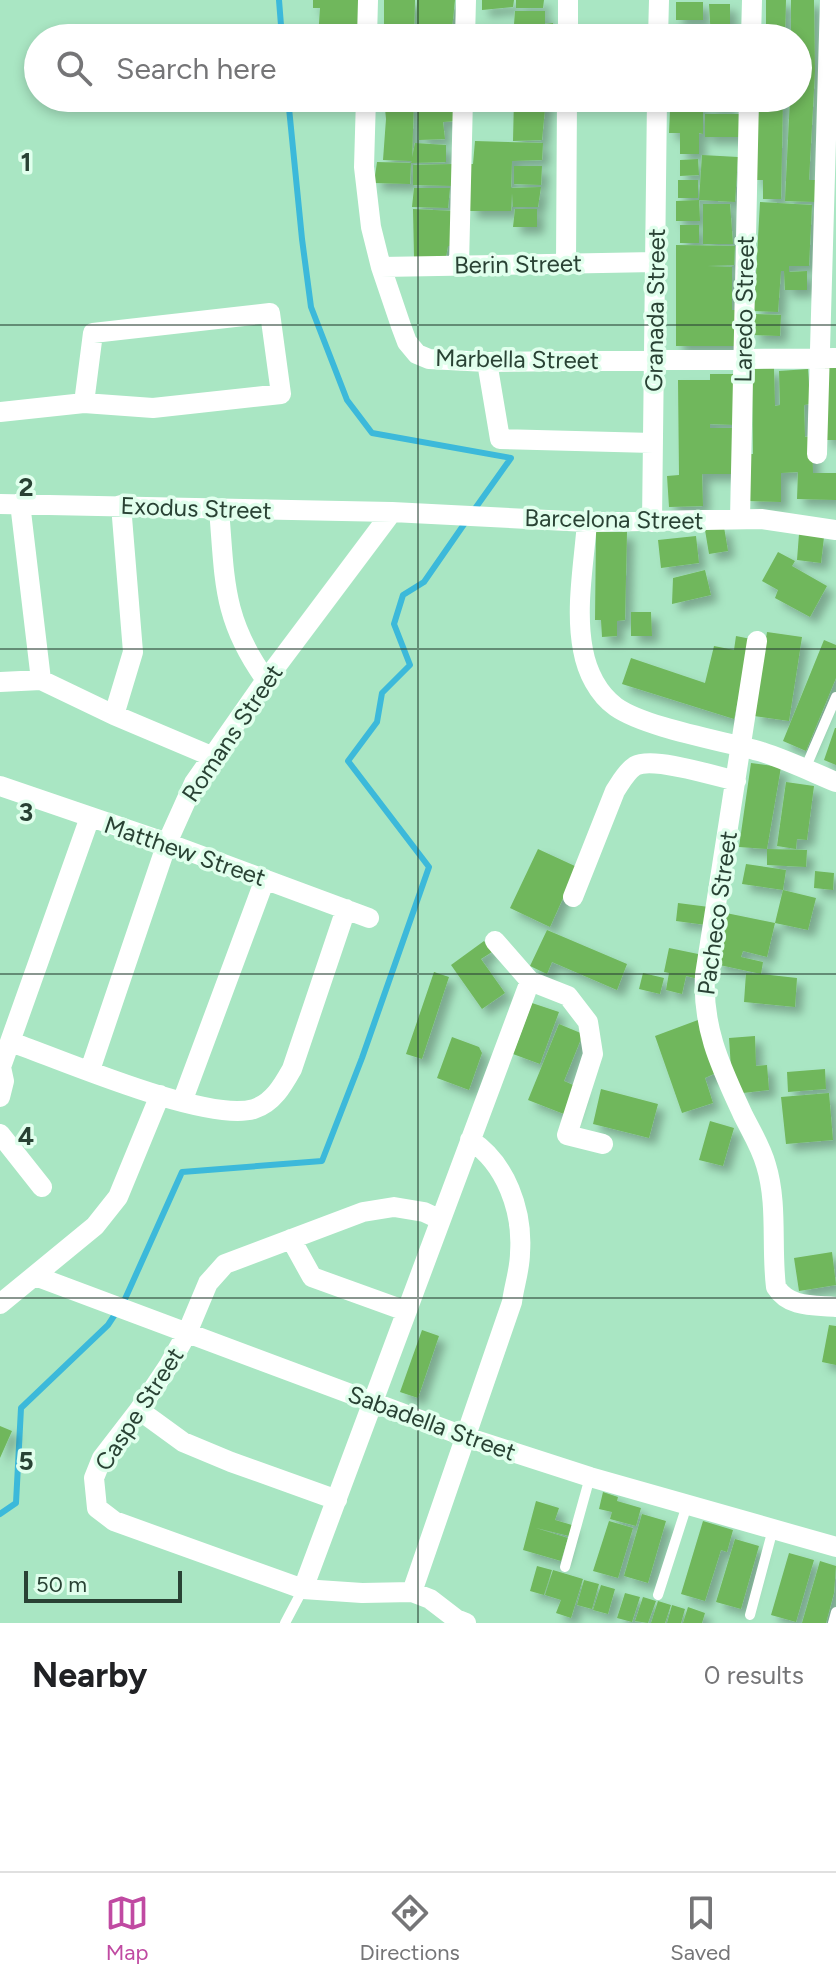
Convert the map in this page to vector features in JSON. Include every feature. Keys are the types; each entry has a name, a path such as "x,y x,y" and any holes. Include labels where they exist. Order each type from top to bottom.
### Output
{"street":[{"path":"367,24 368,0"},
{"path":"465,24 466,0"},
{"path":"568,0 568,24"},
{"path":"658,24 659,0"},
{"path":"751,24 752,0"},
{"path":"817,454 828,358 830,0"},
{"name":"Marbella Street","path":"366,112 366,199 381,267 407,342 417,354 429,359 487,362 828,358"},
{"path":"459,265 463,112"},
{"path":"566,263 567,112"},
{"name":"Granada Street","path":"652,522 657,112"},
{"name":"Laredo Street","path":"740,519 749,112"},
{"name":"Berin Street","path":"381,267 655,262"},
{"path":"0,412 84,403 153,408 281,394 270,313 93,333 84,403"},
{"path":"487,362 500,439 653,443"},
{"path":"10,504 41,680"},
{"name":"Exodus Street","path":"10,504 392,512"},
{"path":"114,715 133,652 121,505"},
{"path":"219,509 226,593 233,623 246,652 266,680"},
{"name":"Barcelona Street","path":"392,512 587,522 740,519 787,521 836,530"},
{"name":"Romans Street","path":"90,1070 167,843 194,783 266,680 392,512"},
{"path":"587,522 580,617 582,648 599,691 616,707 640,719 742,747 836,782"},
{"name":"Pacheco Street","path":"757,641 705,975 704,1001 708,1029 720,1066 766,1164 772,1192 776,1287 781,1296 794,1303 836,1307"},
{"path":"0,682 41,680 211,756"},
{"path":"573,897 615,791 625,775 637,765 650,763 736,781"},
{"name":"Matthew Street","path":"0,786 167,843 369,918"},
{"path":"0,1097 4,1081 1,1067 90,817"},
{"path":"182,1102 265,879"},
{"path":"11,1042 182,1102 214,1110 256,1108 270,1101 292,1069 346,909"},
{"path":"495,941 530,981 568,996 588,1022 593,1054 567,1135 603,1144"},
{"path":"303,1589 530,981"},
{"path":"0,1304 95,1226 118,1197 160,1095"},
{"path":"0,1134 42,1187"},
{"path":"466,1623 430,1599 412,1592 512,1302 520,1254 519,1216 506,1181 488,1151 470,1140"},
{"name":"Caspe Street","path":"412,1592 303,1589 114,1521 97,1508 94,1478 102,1458 139,1410 187,1333 208,1283 225,1264 363,1212 394,1207 424,1212 439,1219"},
{"path":"291,1239 312,1277 406,1311"},
{"name":"Sabadella Street","path":"35,1276 466,1437 590,1477 836,1547"},
{"path":"139,1410 183,1442 337,1500"}],"lane":[{"path":"805,769 836,697"},
{"path":"565,1567 590,1477"},
{"path":"658,1595 687,1505"},
{"path":"750,1615 773,1529"},
{"path":"285,1623 303,1589"},
{"path":"833,1623 836,1612"}],"building":[{"path":"313,0 361,0 358,24 319,24 320,8 313,8"},
{"path":"384,0 415,0 414,24 384,24"},
{"path":"417,0 455,0 452,24 417,24"},
{"path":"482,0 514,0 513,7 482,10"},
{"path":"516,0 544,0 543,8 516,8"},
{"path":"766,0 786,0 785,24 766,24"},
{"path":"791,0 814,0 815,71 809,180 816,180 816,202 785,201 789,112 812,112 812,24 791,24"},
{"path":"676,2 703,2 703,20 676,20"},
{"path":"709,4 730,4 730,24 710,24"},
{"path":"515,11 545,11 545,24 514,24"},
{"path":"385,112 414,112 412,161 383,160"},
{"path":"418,112 456,112 455,121 443,122 445,139 419,140"},
{"path":"514,112 545,112 542,140 513,141"},
{"path":"670,112 703,112 699,154 680,154 680,133 669,133"},
{"path":"758,112 783,112 781,199 763,199 763,180 755,180"},
{"path":"705,114 739,114 739,137 705,137"},
{"path":"475,141 543,143 542,160 512,161 511,188 541,187 538,207 513,207 512,193 511,211 470,211 469,164 473,164"},
{"path":"415,143 446,145 446,162 411,163"},
{"path":"702,155 738,157 735,202 699,200"},
{"path":"698,159 699,175 680,176 680,160"},
{"path":"377,162 411,163 410,184 374,183"},
{"path":"453,164 454,186 413,185 413,165"},
{"path":"514,166 542,166 541,185 514,184"},
{"path":"678,180 698,180 698,198 678,198"},
{"path":"414,188 450,188 448,208 412,207"},
{"path":"699,200 700,221 676,221 676,201"},
{"path":"760,202 812,205 809,266 789,266 789,272 807,271 807,290 785,290 784,271 781,271 778,312 754,311"},
{"path":"703,204 730,204 733,244 703,244"},
{"path":"413,209 454,211 453,246 448,246 446,257 414,257"},
{"path":"515,209 537,209 537,227 513,227"},
{"path":"680,225 699,225 699,243 680,243"},
{"path":"676,245 735,246 734,265 707,266 732,267 736,346 676,346"},
{"path":"754,314 781,315 780,336 753,335"},
{"path":"825,364 836,364 836,440 824,440"},
{"path":"774,368 775,406 780,405 779,371 808,369 810,404 804,405 805,437 812,436 813,473 836,473 836,500 797,499 798,472 781,473 781,502 748,501 748,454 753,454 752,369"},
{"path":"710,374 737,374 736,425 710,424 710,428 735,428 735,474 702,474 703,506 669,507 667,476 679,475 678,380 710,380"},
{"path":"724,527 728,551 709,554 705,530"},
{"path":"596,532 627,532 625,620 617,621 617,636 602,637 601,620 595,620"},
{"path":"799,534 824,537 821,563 797,560"},
{"path":"696,536 699,563 661,568 658,540"},
{"path":"778,552 795,561 792,566 827,586 810,617 775,598 778,590 762,581"},
{"path":"705,570 711,595 672,604 673,578"},
{"path":"631,612 651,612 652,636 631,636"},
{"path":"767,632 802,637 789,721 754,716"},
{"path":"736,636 751,639 734,719 622,684 631,658 705,683 714,646 734,650"},
{"path":"824,640 836,645 836,678 806,751 783,741"},
{"path":"836,728 836,765 824,760"},
{"path":"751,763 781,767 767,849 739,847"},
{"path":"786,782 814,786 807,840 797,839 796,849 777,846"},
{"path":"538,849 577,867 550,927 510,908"},
{"path":"767,849 807,850 806,867 767,865"},
{"path":"746,864 786,870 783,890 742,884"},
{"path":"815,871 834,873 833,890 814,888"},
{"path":"783,890 816,898 808,930 775,923"},
{"path":"678,903 709,907 706,925 676,921"},
{"path":"726,913 775,923 767,957 743,951 741,957 763,962 761,974 715,964"},
{"path":"547,930 627,964 617,990 552,962 547,974 530,966"},
{"path":"484,941 492,952 481,959 505,993 482,1009 451,965"},
{"path":"669,948 703,955 698,979 686,976 682,994 666,990 669,973 664,972"},
{"path":"434,972 449,977 422,1059 406,1054"},
{"path":"643,973 664,978 660,994 639,989"},
{"path":"746,973 797,978 795,1007 744,1002"},
{"path":"532,1003 559,1012 540,1064 513,1054"},
{"path":"698,1020 718,1072 705,1078 713,1103 682,1113 655,1036"},
{"path":"559,1024 583,1034 564,1081 580,1088 569,1116 528,1100"},
{"path":"755,1036 756,1066 767,1065 769,1090 743,1093 731,1068 729,1038"},
{"path":"452,1037 479,1047 482,1053 469,1090 437,1078"},
{"path":"825,1069 826,1089 788,1092 787,1072"},
{"path":"601,1089 658,1104 649,1138 593,1124"},
{"path":"829,1093 833,1140 786,1144 781,1097"},
{"path":"710,1121 734,1128 723,1166 699,1160"},
{"path":"832,1252 836,1285 799,1291 794,1258"},
{"path":"829,1325 836,1326 836,1365 822,1362"},
{"path":"422,1330 439,1336 418,1398 400,1392"},
{"path":"0,1426 12,1431 0,1458"},
{"path":"603,1492 618,1497 617,1501 641,1508 636,1526 610,1519 612,1512 599,1509"},
{"path":"536,1501 559,1508 555,1520 572,1525 569,1536 536,1528 568,1538 561,1561 523,1550"},
{"path":"642,1514 666,1521 648,1583 624,1576"},
{"path":"609,1521 633,1528 618,1578 593,1571"},
{"path":"703,1521 733,1530 727,1552 721,1550 705,1601 681,1594"},
{"path":"735,1539 759,1546 741,1609 716,1602"},
{"path":"789,1553 814,1560 796,1622 771,1615"},
{"path":"820,1561 836,1566 834,1593 826,1623 802,1623"},
{"path":"537,1566 552,1570 544,1595 530,1591"},
{"path":"553,1570 583,1579 571,1618 556,1613 561,1600 545,1595"},
{"path":"584,1580 599,1584 592,1609 577,1605"},
{"path":"601,1585 615,1589 608,1614 593,1610"},
{"path":"625,1593 640,1597 632,1622 617,1618"},
{"path":"643,1597 656,1601 648,1623 635,1621"},
{"path":"658,1601 671,1605 665,1623 651,1623"},
{"path":"672,1605 685,1609 681,1623 667,1623"},
{"path":"688,1607 705,1613 702,1623 683,1623"}],"waterway":[{"path":"279,0 281,24"},
{"path":"289,112 311,307 347,400 372,433 511,458 474,510"},
{"path":"0,1514 16,1503 21,1408 108,1325 125,1299 182,1172 322,1161 429,867 348,761 377,722 382,693 410,665 394,624 403,595 424,582 467,520"}]}
